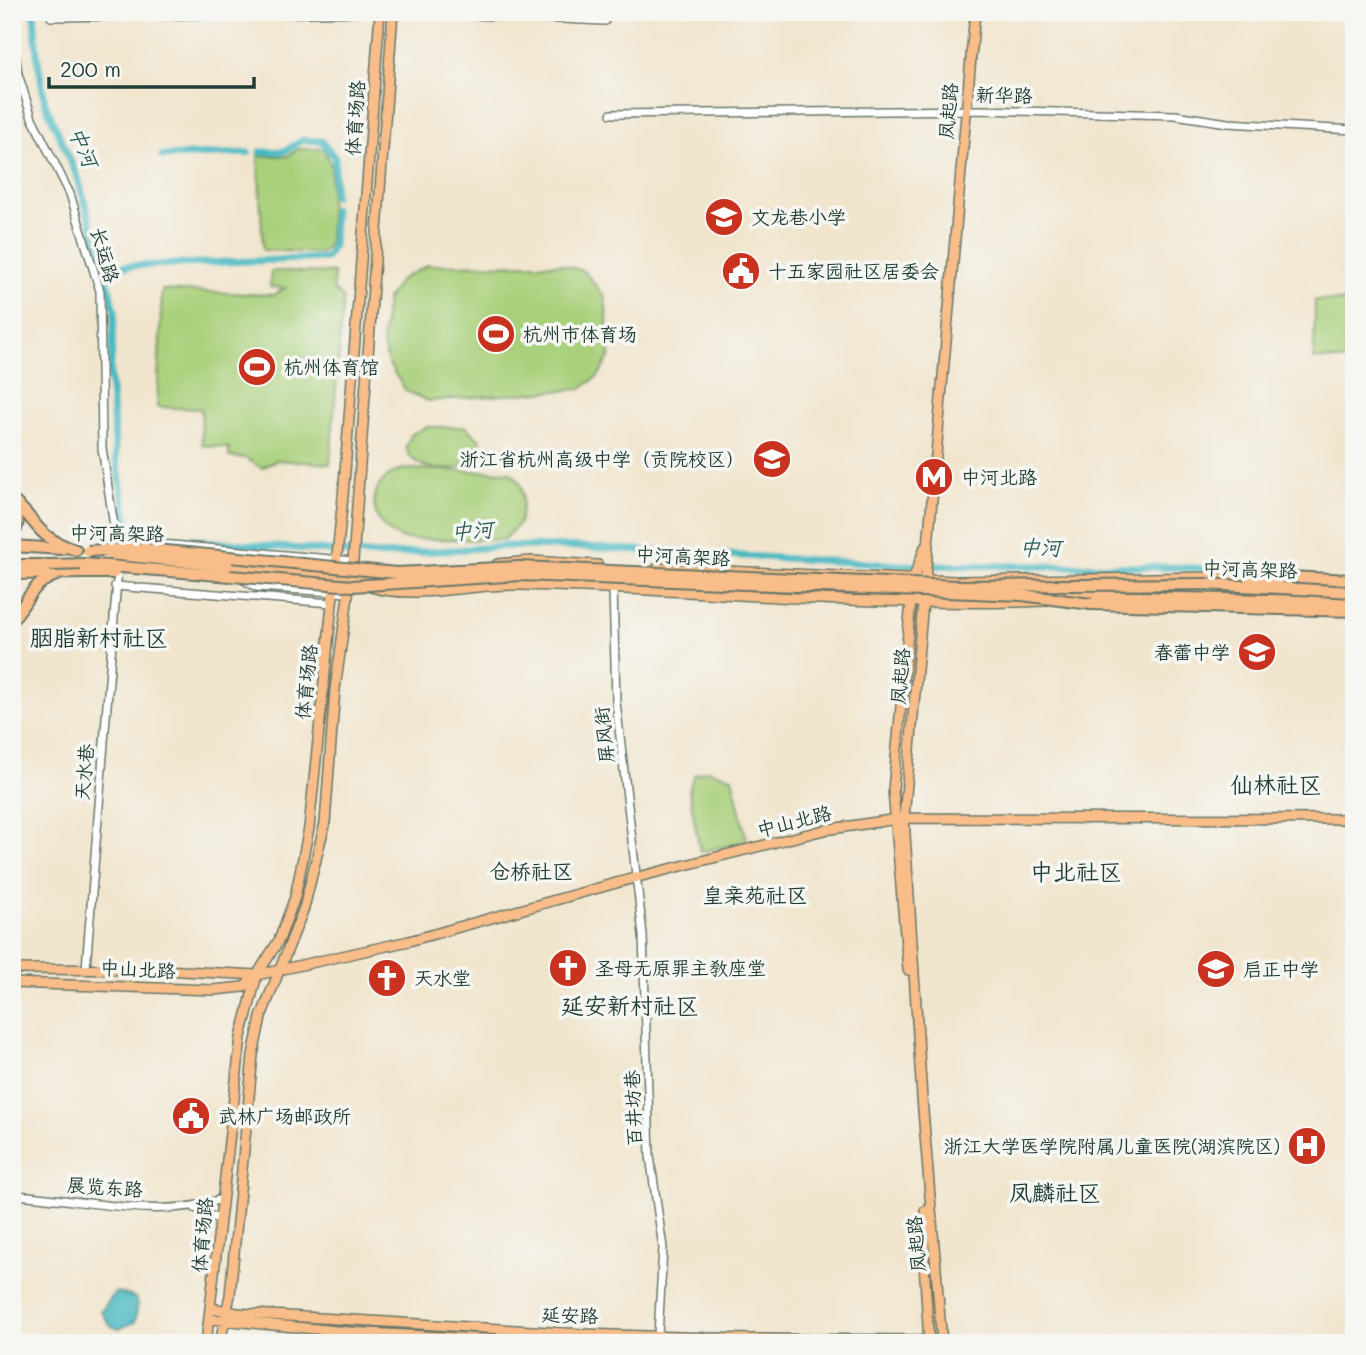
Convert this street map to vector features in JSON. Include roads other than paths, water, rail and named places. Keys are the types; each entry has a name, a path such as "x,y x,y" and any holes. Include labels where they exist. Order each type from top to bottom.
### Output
{"highway":[{"path":"12,500 40,533 56,543 76,550"},
{"path":"12,507 17,513 18,523 12,535"},
{"name":"中河高架路","path":"12,546 88,551 135,548 397,573 519,566 957,586 1204,584 1354,592"},
{"path":"88,551 332,581"},
{"path":"84,564 228,568"},
{"name":"中河高架路","path":"12,565 84,564 400,584 521,575 1022,595 1091,604 1352,607"},
{"path":"12,574 63,573 241,583 332,581"},
{"path":"12,620 35,587 46,578 63,573"},
{"path":"1204,584 1288,577 1354,580"},
{"path":"12,598 12,607"}],"main road":[{"name":"体育场路","path":"206,1343 240,1037 257,975 279,940 305,860 338,537 380,12"},
{"name":"体育场路","path":"220,1343 253,1055 261,1017 304,908 321,846 335,689 353,561 393,12"},
{"name":"凤起路","path":"942,1341 900,819 924,604 921,569 928,543 975,12"},
{"path":"332,581 395,578 438,568 531,561 921,569 956,581 1213,577 1354,586"},
{"path":"921,569 911,604 892,790 900,819 924,1191 929,1342"},
{"path":"351,578 388,592 516,584 911,604 1082,600 1352,607"},
{"name":"中山北路","path":"12,969 86,968 257,975 409,941 634,878 824,830 900,819 1354,820"},
{"name":"中山北路","path":"12,983 213,990 244,987 257,975"},
{"path":"225,1315 239,1307 341,1315"},
{"name":"延安路","path":"211,1313 348,1332 562,1343"},
{"name":"延安路","path":"225,1315 505,1331 970,1343"}],"street":[{"path":"51,17 367,12"},
{"path":"408,12 605,17"},
{"name":"长运路","path":"12,32 18,74 32,118 71,194 100,290 102,448 116,540 116,582"},
{"name":"新华路","path":"611,114 965,109 1175,115 1228,124 1354,130"},
{"path":"116,540 353,561"},
{"path":"308,557 332,581 349,593"},
{"path":"116,582 331,603"},
{"name":"天水巷","path":"86,968 116,582"},
{"name":"屏风街","path":"613,588 616,702 634,878"},
{"name":"百井坊巷","path":"634,878 643,935 650,1156 663,1248 658,1336"},
{"name":"展览东路","path":"12,1195 83,1203 195,1208 222,1199"},
{"name":"展览东路","path":"195,1208 220,1220"}],"water":[{"path":"116,1292 134,1297 138,1303 135,1322 119,1329 111,1326 101,1311"}],"waterway":[{"name":"中河","path":"34,12 45,103 78,178 115,310 110,375 116,458 130,535 379,555 509,546 582,547 901,565 1172,567 1294,573"},
{"path":"260,152 285,151 303,140 322,141 335,158 334,196"},
{"path":"162,156 248,153"},
{"path":"104,267 326,258 333,246 334,209"}],"place":[{"name":"文龙巷小学","path":"724,217"},
{"name":"十五家园社区居委会","path":"741,271"},
{"name":"杭州市体育场","path":"496,334"},
{"name":"杭州体育馆","path":"257,367"},
{"name":"浙江省杭州高级中学（贡院校区）","path":"772,459"},
{"name":"中河北路","path":"934,477"},
{"name":"春蕾中学","path":"1257,652"},
{"name":"圣母无原罪主教座堂","path":"568,968"},
{"name":"启正中学","path":"1216,969"},
{"name":"天水堂","path":"387,978"},
{"name":"武林广场邮政所","path":"191,1116"},
{"name":"浙江大学医学院附属儿童医院(湖滨院区)","path":"1307,1146"}],"district":[{"name":"胭脂新村社区","path":"99,638"},
{"name":"仙林社区","path":"1276,785"},
{"name":"仓桥社区","path":"531,872"},
{"name":"中北社区","path":"1076,872"},
{"name":"皇亲苑社区","path":"755,896"},
{"name":"延安新村社区","path":"630,1006"},
{"name":"凤麟社区","path":"1055,1193"}]}
